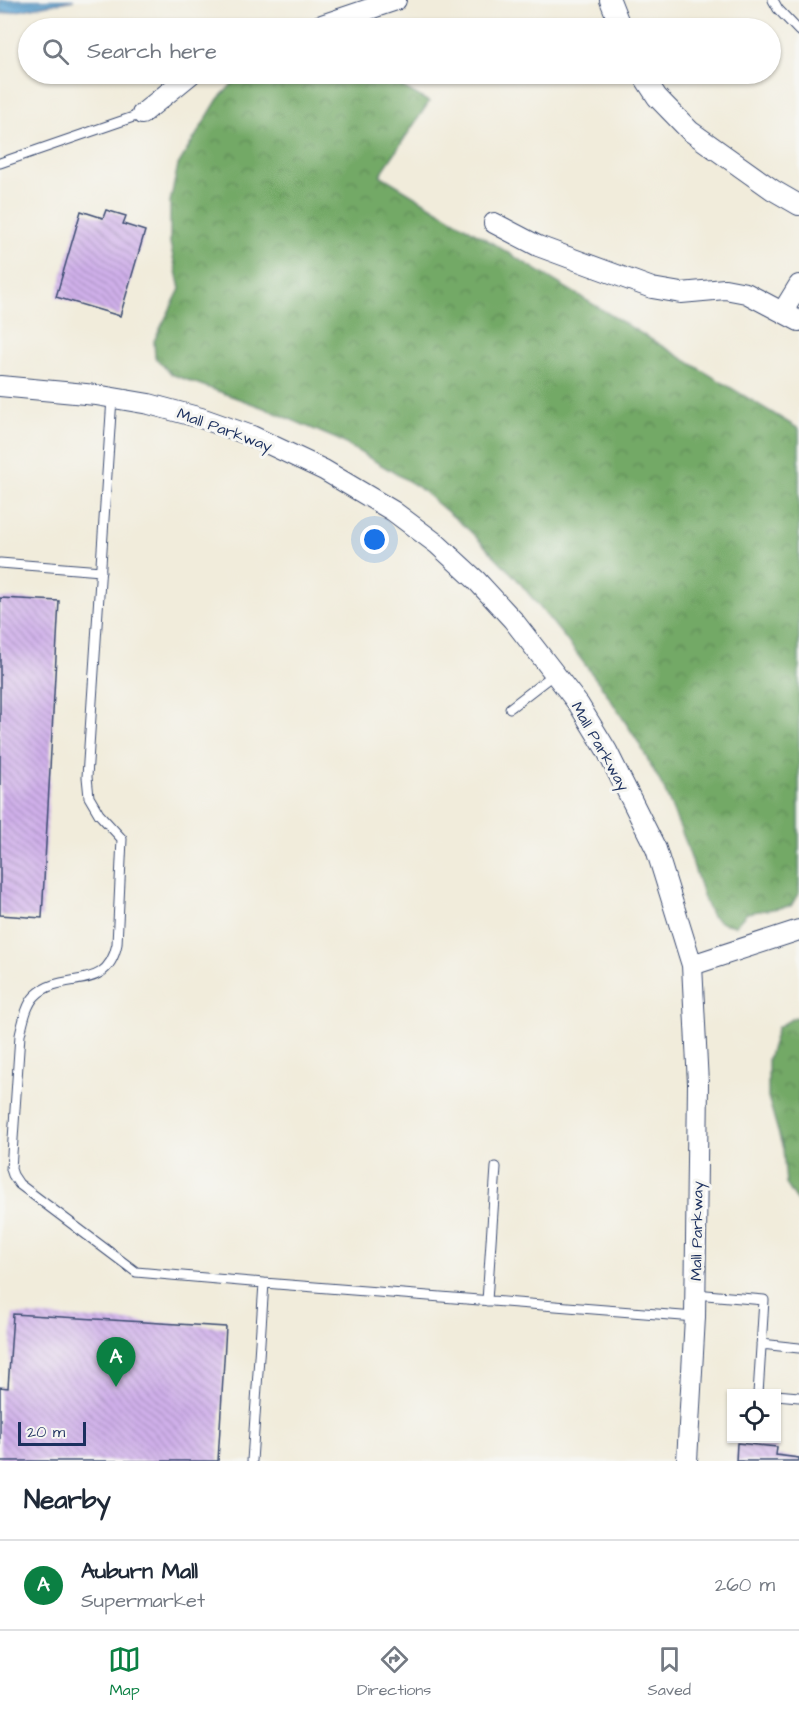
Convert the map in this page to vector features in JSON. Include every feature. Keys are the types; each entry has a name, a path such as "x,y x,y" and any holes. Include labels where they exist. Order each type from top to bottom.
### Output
{"street":[{"path":"343,18 396,0"},
{"path":"610,0 617,18"},
{"path":"142,114 178,84"},
{"path":"649,84 657,97 690,131 773,190 799,205"},
{"path":"494,223 538,246 652,288 681,292 725,289 746,293 791,316 799,285"},
{"name":"Mall Parkway","path":"0,386 112,397 160,407 201,418 252,436 324,470 393,512 436,544 476,580 513,620 579,705 607,751 656,849 692,965 698,1084 695,1317 687,1461"},
{"path":"692,965 799,930"}],"lane":[{"path":"773,0 777,9 799,31"},
{"path":"0,162 142,114"},
{"path":"112,397 87,777 89,797 99,814 122,839 117,944 115,953 105,970 74,982 53,984 33,997 20,1035 11,1169 13,1176 19,1184 136,1272 695,1317"},
{"path":"0,563 101,571"},
{"path":"510,708 554,674"},
{"path":"487,1301 496,1167"},
{"path":"252,1461 264,1283"},
{"path":"695,1294 764,1300 758,1389"},
{"path":"761,1344 799,1348"},
{"path":"781,1395 799,1397"}],"green space":[{"path":"232,84 398,84 429,102 380,175 799,429 799,892 791,906 747,913 735,926 722,923 712,916 664,789 637,740 605,691 565,638 515,577 470,531 417,486 339,440 264,408 171,374 155,357 154,341 180,289 170,243 170,202 178,165 218,99"},
{"path":"795,1017 799,1018 799,1204 786,1184 783,1149 768,1097 768,1059 778,1027"}],"water":[{"path":"0,0 74,0 0,14"}],"building":[{"path":"106,210 126,216 123,224 145,231 120,316 56,297 81,211 103,218"},
{"path":"0,598 59,601 42,918 0,915"},
{"path":"13,1314 226,1327 218,1461 0,1461 0,1387 8,1388"},
{"path":"737,1443 777,1447 776,1455 799,1458 799,1461 736,1461"}],"place":[{"name":"Auburn Mall","path":"116,1387"}]}
